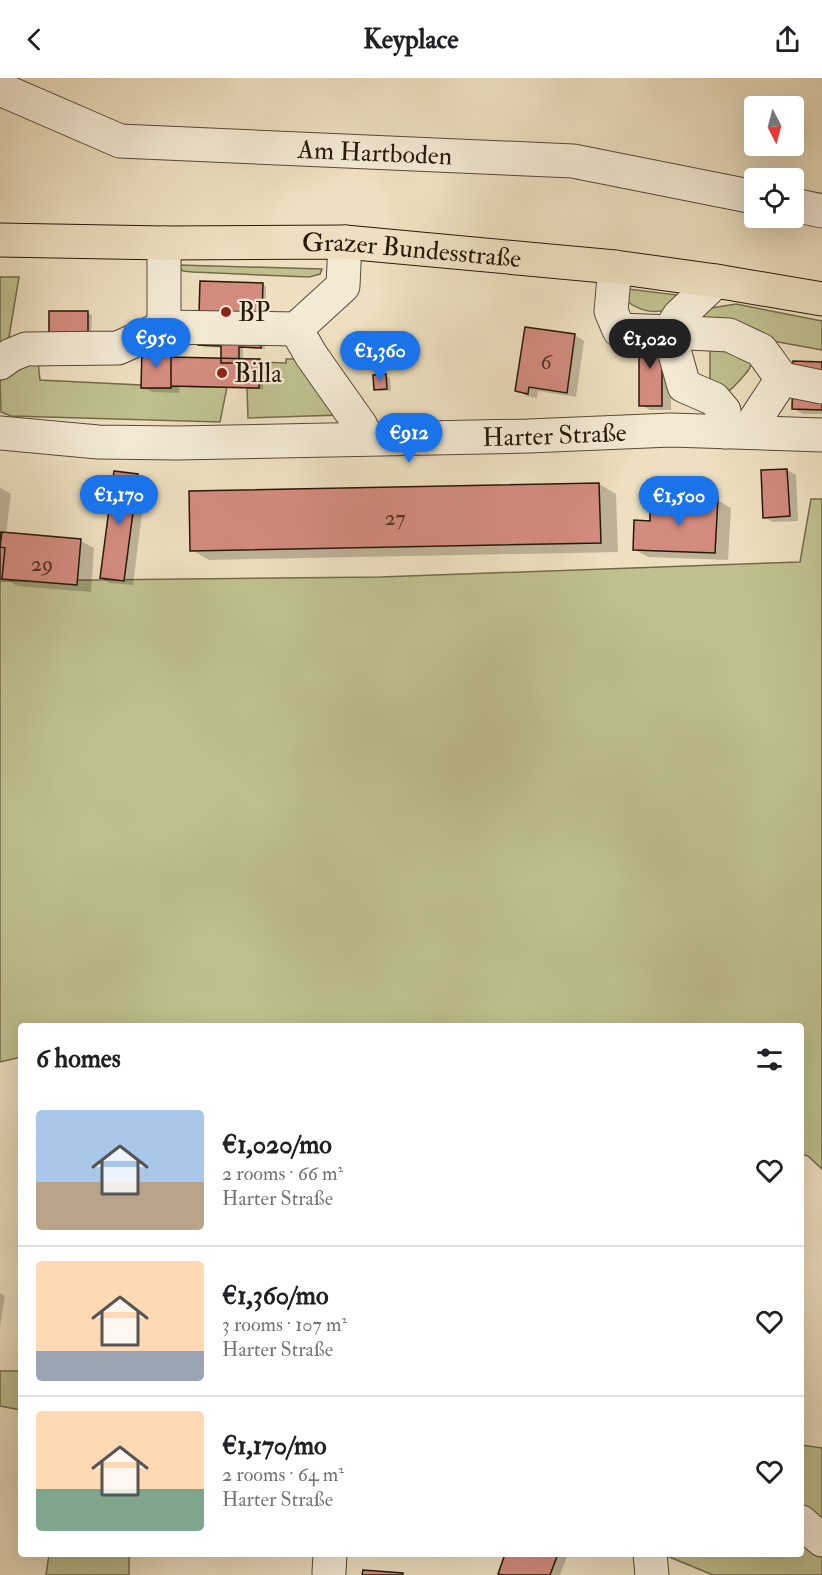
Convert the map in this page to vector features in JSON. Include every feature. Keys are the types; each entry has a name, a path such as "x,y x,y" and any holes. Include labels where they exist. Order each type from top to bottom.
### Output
{"main road":[{"name":"Grazer Bundesstraße","path":"0,240 164,243 345,242 615,267 822,299"}],"street":[{"name":"Am Hartboden","path":"0,89 120,141 573,161 744,195"},
{"path":"804,207 822,211"},
{"path":"0,363 11,355 26,350 118,348 164,327 296,329 343,286 345,242"},
{"path":"164,243 164,327"},
{"path":"615,267 611,311 619,330 729,335 761,350 782,379 822,387"},
{"path":"716,281 679,316 669,332 684,386 714,399 736,432 782,379"},
{"path":"296,329 311,355 361,426 364,439"},
{"name":"Harter Straße","path":"0,434 146,443 671,430 822,435"},
{"path":"804,1524 822,1539"},
{"path":"650,1557 652,1575"}],"green space":[{"path":"179,265 322,269 320,274 309,277 193,272 183,271"},
{"path":"0,277 19,277 9,337 0,345"},
{"path":"628,289 677,295 669,310 648,311 628,302"},
{"path":"736,304 822,321 822,350 773,341 691,314 699,310"},
{"path":"706,337 735,346 748,355 751,361 748,372 723,395 712,386 692,378 697,376 698,380 710,380 710,342 689,342 689,339"},
{"path":"286,359 297,359 341,415 248,418 247,388 259,388 260,362 286,363"},
{"path":"38,362 40,380 141,385 142,388 227,387 220,422 11,416 1,412 0,382 8,372"},
{"path":"811,499 822,499 822,1169 804,1155 804,1023 18,1023 18,1058 0,1062 0,581 380,577 800,562"},
{"path":"0,1371 18,1371 18,1409 0,1406"},
{"path":"804,1445 822,1448 822,1575 713,1575 669,1557 804,1557"},
{"path":"49,1557 129,1557 129,1575 46,1575"}],"building":[{"path":"200,281 263,283 261,348 239,347 239,363 221,363 221,346 198,345"},
{"path":"49,311 88,311 88,337 49,337"},
{"path":"525,327 575,334 567,393 529,387 528,394 515,391"},
{"path":"639,334 662,334 662,406 639,406"},
{"path":"142,348 162,348 162,356 171,355 171,388 141,388"},
{"path":"171,357 260,359 259,388 171,386"},
{"path":"793,361 822,362 822,410 792,409"},
{"path":"386,374 387,389 374,390 373,375"},
{"path":"787,469 790,516 763,518 761,470"},
{"path":"114,471 138,474 124,581 100,578"},
{"path":"599,483 601,543 190,551 189,491"},
{"path":"684,497 718,498 715,553 633,550 634,520 650,521 650,501 684,503"},
{"path":"2,532 81,539 77,585 2,579 5,548 0,547"},
{"path":"0,547 5,548 2,579 0,579"},
{"path":"504,1557 557,1557 550,1575 498,1574"},
{"path":"363,1570 403,1573 403,1575 362,1575"}],"place":[{"name":"BP","path":"226,312"},
{"name":"Billa","path":"222,373"}]}
